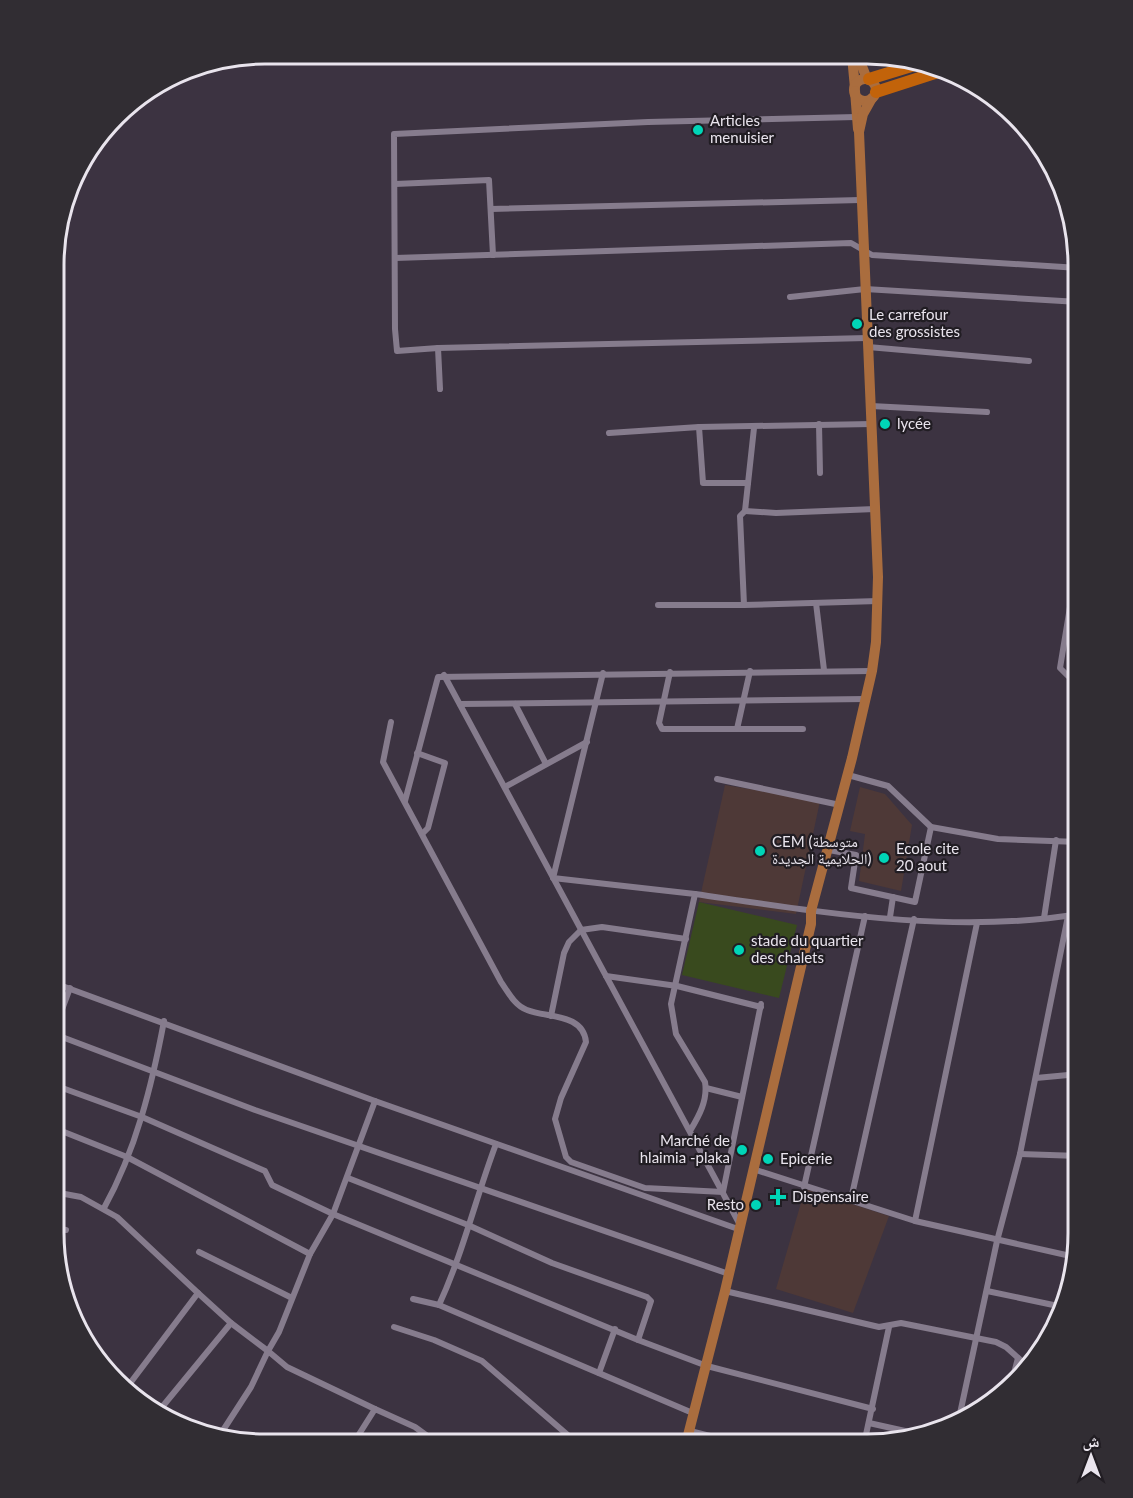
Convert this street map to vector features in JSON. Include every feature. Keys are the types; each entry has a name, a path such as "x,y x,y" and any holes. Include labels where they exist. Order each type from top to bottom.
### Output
{"highway":[{"path":"868,79 905,68"},
{"path":"874,95 930,75"}],"main road":[{"path":"689,1434 811,924 811,911 841,806 872,671 878,601 859,132 853,64"},
{"path":"859,132 863,114 874,95 875,84 868,79 861,64"},
{"path":"868,79 858,81 855,89 861,100 874,95"}],"street":[{"path":"856,117 394,134 394,329 397,351 438,348 868,343 1029,361"},
{"path":"395,184 489,180 493,255"},
{"path":"491,209 860,200"},
{"path":"395,258 851,243 872,255 1068,267"},
{"path":"790,297 865,289 1068,301"},
{"path":"438,348 440,389"},
{"path":"871,406 987,412"},
{"path":"819,424 820,473"},
{"path":"609,433 699,427 754,428 872,424"},
{"path":"699,427 703,483 748,483"},
{"path":"744,605 739,535 740,516 745,511 754,428"},
{"path":"745,511 776,513 875,509"},
{"path":"658,605 878,601"},
{"path":"816,603 824,670"},
{"path":"1068,619 1060,668 1068,676"},
{"path":"738,729 750,671"},
{"path":"405,801 438,676 872,671"},
{"path":"670,672 659,723 662,729 803,729"},
{"path":"553,878 598,702 603,673"},
{"path":"444,675 723,1192 738,1226"},
{"path":"460,704 866,699"},
{"path":"514,704 546,764"},
{"path":"391,722 383,762 501,982 513,999 525,1010 575,1022 585,1035 585,1042 561,1098 555,1119 566,1157 571,1162 645,1188 723,1192"},
{"path":"505,787 587,742"},
{"path":"417,753 445,763 428,828 422,834"},
{"path":"848,775 888,786 931,826 998,839 1068,841"},
{"path":"717,779 841,806"},
{"path":"829,850 856,855 851,888 915,902 931,826"},
{"path":"1044,918 1056,840"},
{"path":"553,878 865,916 1007,924 1068,916 1020,1154 997,1241 960,1411"},
{"path":"690,1131 702,1108 706,1088 676,1034 671,1004 677,986 694,894"},
{"path":"890,917 893,897"},
{"path":"804,1187 865,916"},
{"path":"851,1199 914,919"},
{"path":"915,1221 977,923"},
{"path":"551,1016 564,953 569,942 581,930 602,927 686,939"},
{"path":"606,976 677,986 761,1006 723,1192"},
{"path":"64,986 375,1101 738,1226"},
{"path":"64,1004 70,988"},
{"path":"104,1208 120,1179 142,1117 155,1070 164,1021"},
{"path":"64,1036 255,1110 729,1274"},
{"path":"1036,1078 1068,1075"},
{"path":"706,1088 742,1097"},
{"path":"64,1089 142,1117 265,1171 272,1185 333,1214 638,1340 706,1366 873,1409"},
{"path":"224,1429 251,1387 310,1254 333,1214 361,1145 375,1101"},
{"path":"64,1132 127,1157 310,1254"},
{"path":"440,1305 457,1267 480,1187 496,1144"},
{"path":"1020,1154 1068,1156"},
{"path":"753,1169 915,1221 1067,1255"},
{"path":"348,1178 468,1225 552,1263 647,1297 651,1301 650,1307 638,1340"},
{"path":"64,1194 81,1197 104,1208 135,1231 153,1253 231,1323 287,1367 415,1427 425,1434"},
{"path":"199,1252 292,1298"},
{"path":"725,1291 879,1327 901,1323 976,1336 1006,1347 1022,1361"},
{"path":"987,1291 1055,1305"},
{"path":"131,1382 198,1293"},
{"path":"413,1299 440,1305 694,1414"},
{"path":"163,1406 231,1323"},
{"path":"394,1327 434,1340 482,1361 567,1434"},
{"path":"866,1434 889,1327"},
{"path":"599,1374 615,1329"},
{"path":"1015,1369 1018,1358"},
{"path":"359,1434 375,1409"},
{"path":"869,1423 902,1430"},
{"path":"690,1431 702,1434"}],"shaded area":[{"name":"CEM (متوسطة الحلايمية الجديدة)","path":"725,785 820,801 796,914 699,902"},
{"name":"Ecole cite 20 aout","path":"860,787 885,794 912,825 901,891 859,881 865,834 850,831"},
{"path":"805,1189 889,1216 853,1313 776,1289"}],"green space":[{"name":"stade du quartier des chalets","path":"699,902 797,925 779,998 682,975"}],"place":[{"name":"Articles menuisier","path":"698,130"},
{"name":"Le carrefour des grossistes","path":"857,324"},
{"name":"lycée","path":"885,424"},
{"name":"CEM (متوسطة الحلايمية الجديدة)","path":"760,851"},
{"name":"Ecole cite 20 aout","path":"884,858"},
{"name":"stade du quartier des chalets","path":"739,950"},
{"name":"Marché de hlaimia -plaka","path":"742,1150"},
{"name":"Epicerie","path":"768,1159"},
{"name":"Dispensaire","path":"778,1197"},
{"name":"Resto","path":"756,1205"}]}
